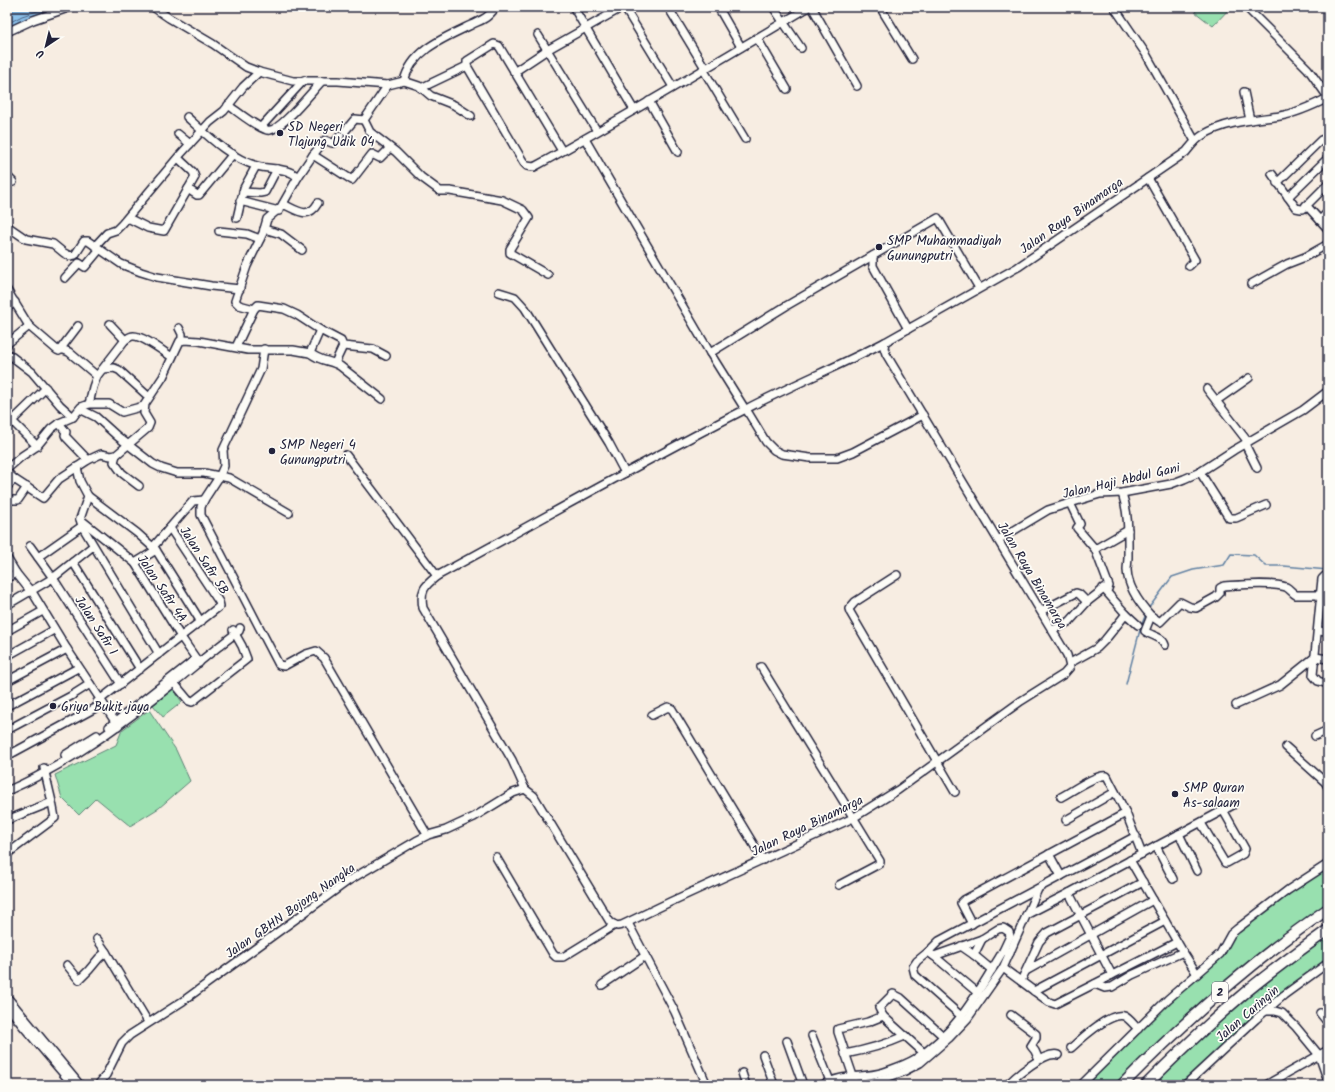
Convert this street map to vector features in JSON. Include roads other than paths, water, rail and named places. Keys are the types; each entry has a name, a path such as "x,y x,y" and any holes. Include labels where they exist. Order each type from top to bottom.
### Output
{"highway":[{"name":"2","path":"1122,1085 1190,1019 1228,985 1272,950 1328,909"},
{"name":"2","path":"1146,1085 1200,1032 1240,997 1285,961 1328,930"}],"street":[{"path":"7,32 33,20 71,7"},
{"path":"153,7 214,44 246,67 259,72 287,80 322,80 388,85 404,81 421,88 431,96 454,105 471,116"},
{"path":"404,81 410,65 429,46 486,19 496,7"},
{"path":"514,72 547,50 623,7 673,87"},
{"path":"668,7 745,139"},
{"path":"718,7 741,47"},
{"path":"773,7 801,48"},
{"path":"562,151 499,46 494,44 468,60 466,63 467,66 524,163 527,166 534,167 585,139 758,38 808,7"},
{"path":"812,7 857,86"},
{"path":"880,7 912,59"},
{"path":"1114,7 1146,54 1196,141"},
{"path":"1246,7 1308,69 1328,97"},
{"path":"575,10 634,110"},
{"path":"538,35 597,131"},
{"path":"758,38 787,89"},
{"path":"421,88 467,66"},
{"path":"65,278 79,263 85,267 107,233 119,227 128,218 190,144 259,72"},
{"path":"261,127 304,80"},
{"path":"228,105 261,127 270,131 279,126 322,80"},
{"path":"364,120 388,85"},
{"path":"1244,92 1250,120"},
{"name":"Jalan Raya Binamarga","path":"615,925 628,923 670,902 854,818 898,790 1021,701 1064,674 1070,667 1067,654 886,354 884,348 885,342 978,288 1018,267 1186,152 1202,135 1227,125 1296,113 1309,108 1328,97"},
{"path":"649,101 678,152"},
{"path":"188,117 202,131 233,154 256,166 287,171 298,177"},
{"path":"254,309 239,305 235,300 247,266 260,239 267,219 278,211 298,177 325,140 334,143 355,119 364,120"},
{"path":"364,120 370,132 390,148 421,177 440,191 456,192 502,200 523,210 529,218 510,249 510,253 548,274"},
{"path":"178,134 190,144"},
{"path":"585,139 710,353 766,442 774,450 782,454 810,458 836,458 853,452 923,415"},
{"path":"1277,183 1321,140 1324,139 1328,142"},
{"path":"313,155 352,180 372,154 380,158 390,148"},
{"path":"188,190 199,195 233,154"},
{"path":"128,218 148,228 164,231 194,179 194,174 178,158"},
{"path":"1288,197 1328,158"},
{"path":"237,218 243,192 256,166"},
{"path":"243,192 265,192 277,169"},
{"path":"1272,174 1277,183 1298,209 1303,209 1328,184"},
{"path":"7,176 14,182"},
{"path":"1148,178 1195,260 1189,266"},
{"path":"240,201 278,211"},
{"path":"283,204 300,212 308,213 313,210 318,202"},
{"path":"1306,205 1328,229"},
{"path":"1320,220 1328,212"},
{"path":"710,353 786,306 938,218 978,288"},
{"path":"7,227 29,240 53,244 70,256 75,255 85,240 126,266 148,274 211,286 240,289"},
{"path":"264,229 281,234 302,250"},
{"path":"219,231 248,234 260,239"},
{"path":"1251,284 1286,264 1305,257 1328,244"},
{"path":"874,256 874,266 908,329"},
{"path":"7,290 29,326 55,349 69,352 97,376"},
{"path":"499,292 515,297 525,308 609,442 625,472"},
{"path":"7,308 15,302"},
{"path":"236,348 254,309 258,305 284,309 297,315 320,330 341,341 343,346"},
{"path":"110,324 125,340"},
{"path":"7,344 29,326"},
{"path":"59,350 78,326"},
{"path":"7,472 14,479 41,497 44,497 59,479 77,467 101,454 111,456 116,454 142,434 149,425 149,421 144,415 144,406 163,377 177,346 182,340 182,334 179,328"},
{"path":"310,353 320,330"},
{"path":"89,404 97,376 125,340 133,336 137,336 172,357"},
{"path":"182,340 199,340 248,350 294,350 310,353 320,360 335,363 382,399"},
{"path":"496,857 556,957 563,957 615,925 606,917 534,796 525,789 512,760 423,608 421,598 429,582 437,576 625,472 746,409 851,360 885,342"},
{"path":"343,346 373,349 386,356"},
{"path":"335,363 343,346"},
{"path":"264,349 261,369 222,450 224,466 201,507 203,522 279,665 284,666 306,654 316,651 324,658 425,831"},
{"path":"7,353 32,372 66,412 73,417"},
{"path":"103,369 114,368 120,370 149,397"},
{"path":"1216,401 1249,378"},
{"path":"37,446 10,424 46,388"},
{"path":"1207,389 1246,443 1258,468"},
{"name":"Jalan Haji Abdul Gani","path":"998,540 1048,510 1100,494 1122,493 1170,484 1200,472 1303,410 1328,391"},
{"path":"7,469 37,446 49,430 59,423 73,417 83,406 89,404 109,404 122,412 144,406"},
{"path":"80,409 96,417 117,436 153,464 177,473 204,473 229,478 289,513"},
{"path":"59,423 66,432 65,435 88,460"},
{"path":"116,454 114,462 116,467 139,486"},
{"path":"346,455 437,576"},
{"path":"7,756 99,702 201,622 154,549 137,533 88,496 80,481 77,467"},
{"path":"1200,472 1229,518 1236,518 1266,505"},
{"path":"7,487 14,479"},
{"path":"7,504 10,500 18,500 28,487"},
{"path":"1122,493 1127,513 1128,578 1136,596 1148,613 1160,622 1180,602 1196,608 1216,597 1220,592 1220,588 1224,586 1258,584 1282,586 1288,588 1292,594 1296,595 1320,595"},
{"path":"38,557 81,523 88,496"},
{"path":"135,563 154,549 193,500 204,500"},
{"path":"1070,503 1080,524 1078,528 1095,549 1109,584 1108,589 1103,587"},
{"path":"81,523 93,546 159,654"},
{"name":"Jalan Safir 4A","path":"81,523 135,563 197,661"},
{"name":"Jalan Safir 5B","path":"170,528 219,602 220,606 201,622"},
{"path":"1095,549 1128,530"},
{"name":"Jalan Safir 1","path":"30,546 53,578 121,684"},
{"path":"7,605 29,590 53,578 93,546"},
{"path":"7,558 115,725"},
{"path":"73,562 140,669"},
{"path":"7,578 16,573"},
{"path":"897,574 855,602 849,610 956,792"},
{"path":"1328,576 1325,576 1322,579 1313,675 1318,681 1328,684"},
{"path":"1053,630 1070,622 1087,602 1103,587"},
{"path":"1103,587 1138,626"},
{"path":"29,590 52,631 88,685"},
{"path":"1041,611 1076,593 1087,602"},
{"path":"1320,603 1328,604"},
{"path":"7,631 41,612"},
{"path":"1148,613 1145,631 1164,641 1164,645"},
{"path":"1070,662 1097,648 1126,614"},
{"path":"7,656 52,631"},
{"path":"1318,631 1328,632"},
{"path":"7,791 90,746 234,632 247,659 192,702 189,701 174,683"},
{"path":"7,680 66,650"},
{"path":"1236,705 1280,685 1315,657 1328,659"},
{"path":"115,725 174,683 197,661"},
{"path":"761,667 880,862 839,885"},
{"path":"7,706 76,669"},
{"path":"7,730 64,700 88,685"},
{"path":"652,715 668,707 672,709 763,860"},
{"path":"1315,736 1328,730"},
{"path":"1286,747 1327,783"},
{"path":"7,786 44,770"},
{"path":"7,854 55,818 44,770"},
{"path":"1061,797 1101,775 1107,776 1126,813 1142,854"},
{"name":"Jalan GBHN Bojong Nangka","path":"98,1085 106,1074 122,1043 130,1035 148,1022 183,1001 348,881 416,841 428,835 446,830 474,817 513,793 525,789"},
{"path":"1066,820 1115,792"},
{"path":"7,820 52,802"},
{"path":"1026,915 1069,894 1232,805"},
{"path":"1201,823 1225,863 1243,854 1244,849 1223,810"},
{"path":"972,924 961,904 962,902 1126,813"},
{"path":"1179,834 1197,871"},
{"path":"931,954 940,941 1136,836"},
{"path":"1156,846 1172,879"},
{"path":"1049,854 1061,876"},
{"path":"1130,860 1197,974"},
{"path":"1081,1085 1168,999 1220,954 1231,934 1288,890 1328,864"},
{"path":"1021,981 1043,936 1047,932 1142,882"},
{"path":"822,1085 830,1081 853,1076 880,1073 902,1066 924,1053 943,1036 978,994 992,970 1006,952 1038,889"},
{"path":"1069,894 1112,975"},
{"path":"1025,971 1153,900"},
{"path":"1034,991 1165,921"},
{"path":"628,923 675,1012 707,1085"},
{"path":"837,1085 848,1083 864,1084 885,1079 912,1068 932,1053 968,1018 1003,968 1010,936 1006,930 998,929 982,939 931,954 914,964 914,973 961,1016"},
{"path":"97,939 148,1022"},
{"path":"974,955 982,939"},
{"path":"1003,968 1049,1002 1055,1004 1177,942"},
{"path":"961,946 992,970"},
{"path":"67,965 79,980 106,952"},
{"path":"1095,984 1105,988 1112,987 1132,975 1183,952"},
{"path":"931,954 978,994"},
{"path":"602,985 645,956"},
{"name":"Jalan Caringin","path":"1185,1085 1216,1055 1284,995 1328,963"},
{"path":"924,1053 883,1016 879,1008 890,996 893,994 896,995 943,1036"},
{"path":"7,997 80,1085"},
{"path":"7,1005 73,1085"},
{"path":"1266,1011 1275,1011 1286,1017 1319,1055 1328,1081 1321,1085"},
{"path":"1320,1013 1328,1023"},
{"path":"1010,1015 1036,1034 1036,1038 1031,1046 1035,1051 1038,1060"},
{"path":"853,1076 838,1028 868,1022 883,1016"},
{"path":"1071,1048 1082,1038 1113,1016 1127,1018 1138,1029"},
{"path":"812,1036 830,1081"},
{"path":"845,1054 868,1050 905,1036"},
{"path":"787,1041 804,1085"},
{"path":"1266,1085 1328,1050"},
{"path":"763,1055 774,1085"},
{"path":"1007,1085 1038,1060 1052,1055 1058,1055"},
{"path":"742,1073 746,1085"}],"water":[{"path":"7,7 62,7 23,20 7,29"}],"waterway":[{"path":"1148,609 1172,577 1193,570 1224,565 1231,554 1254,555 1266,566 1328,570"},
{"path":"1126,684 1141,626 1146,614"}],"place":[{"name":"SD Negeri Tlajung Udik 04","path":"280,133"},
{"name":"SMP Muhammadiyah Gunungputri","path":"879,247"},
{"name":"SMP Negeri 4 Gunungputri","path":"272,451"},
{"name":"Griya Bukit jaya","path":"53,706"},
{"name":"SMP Quran As-salaam","path":"1175,794"}]}
